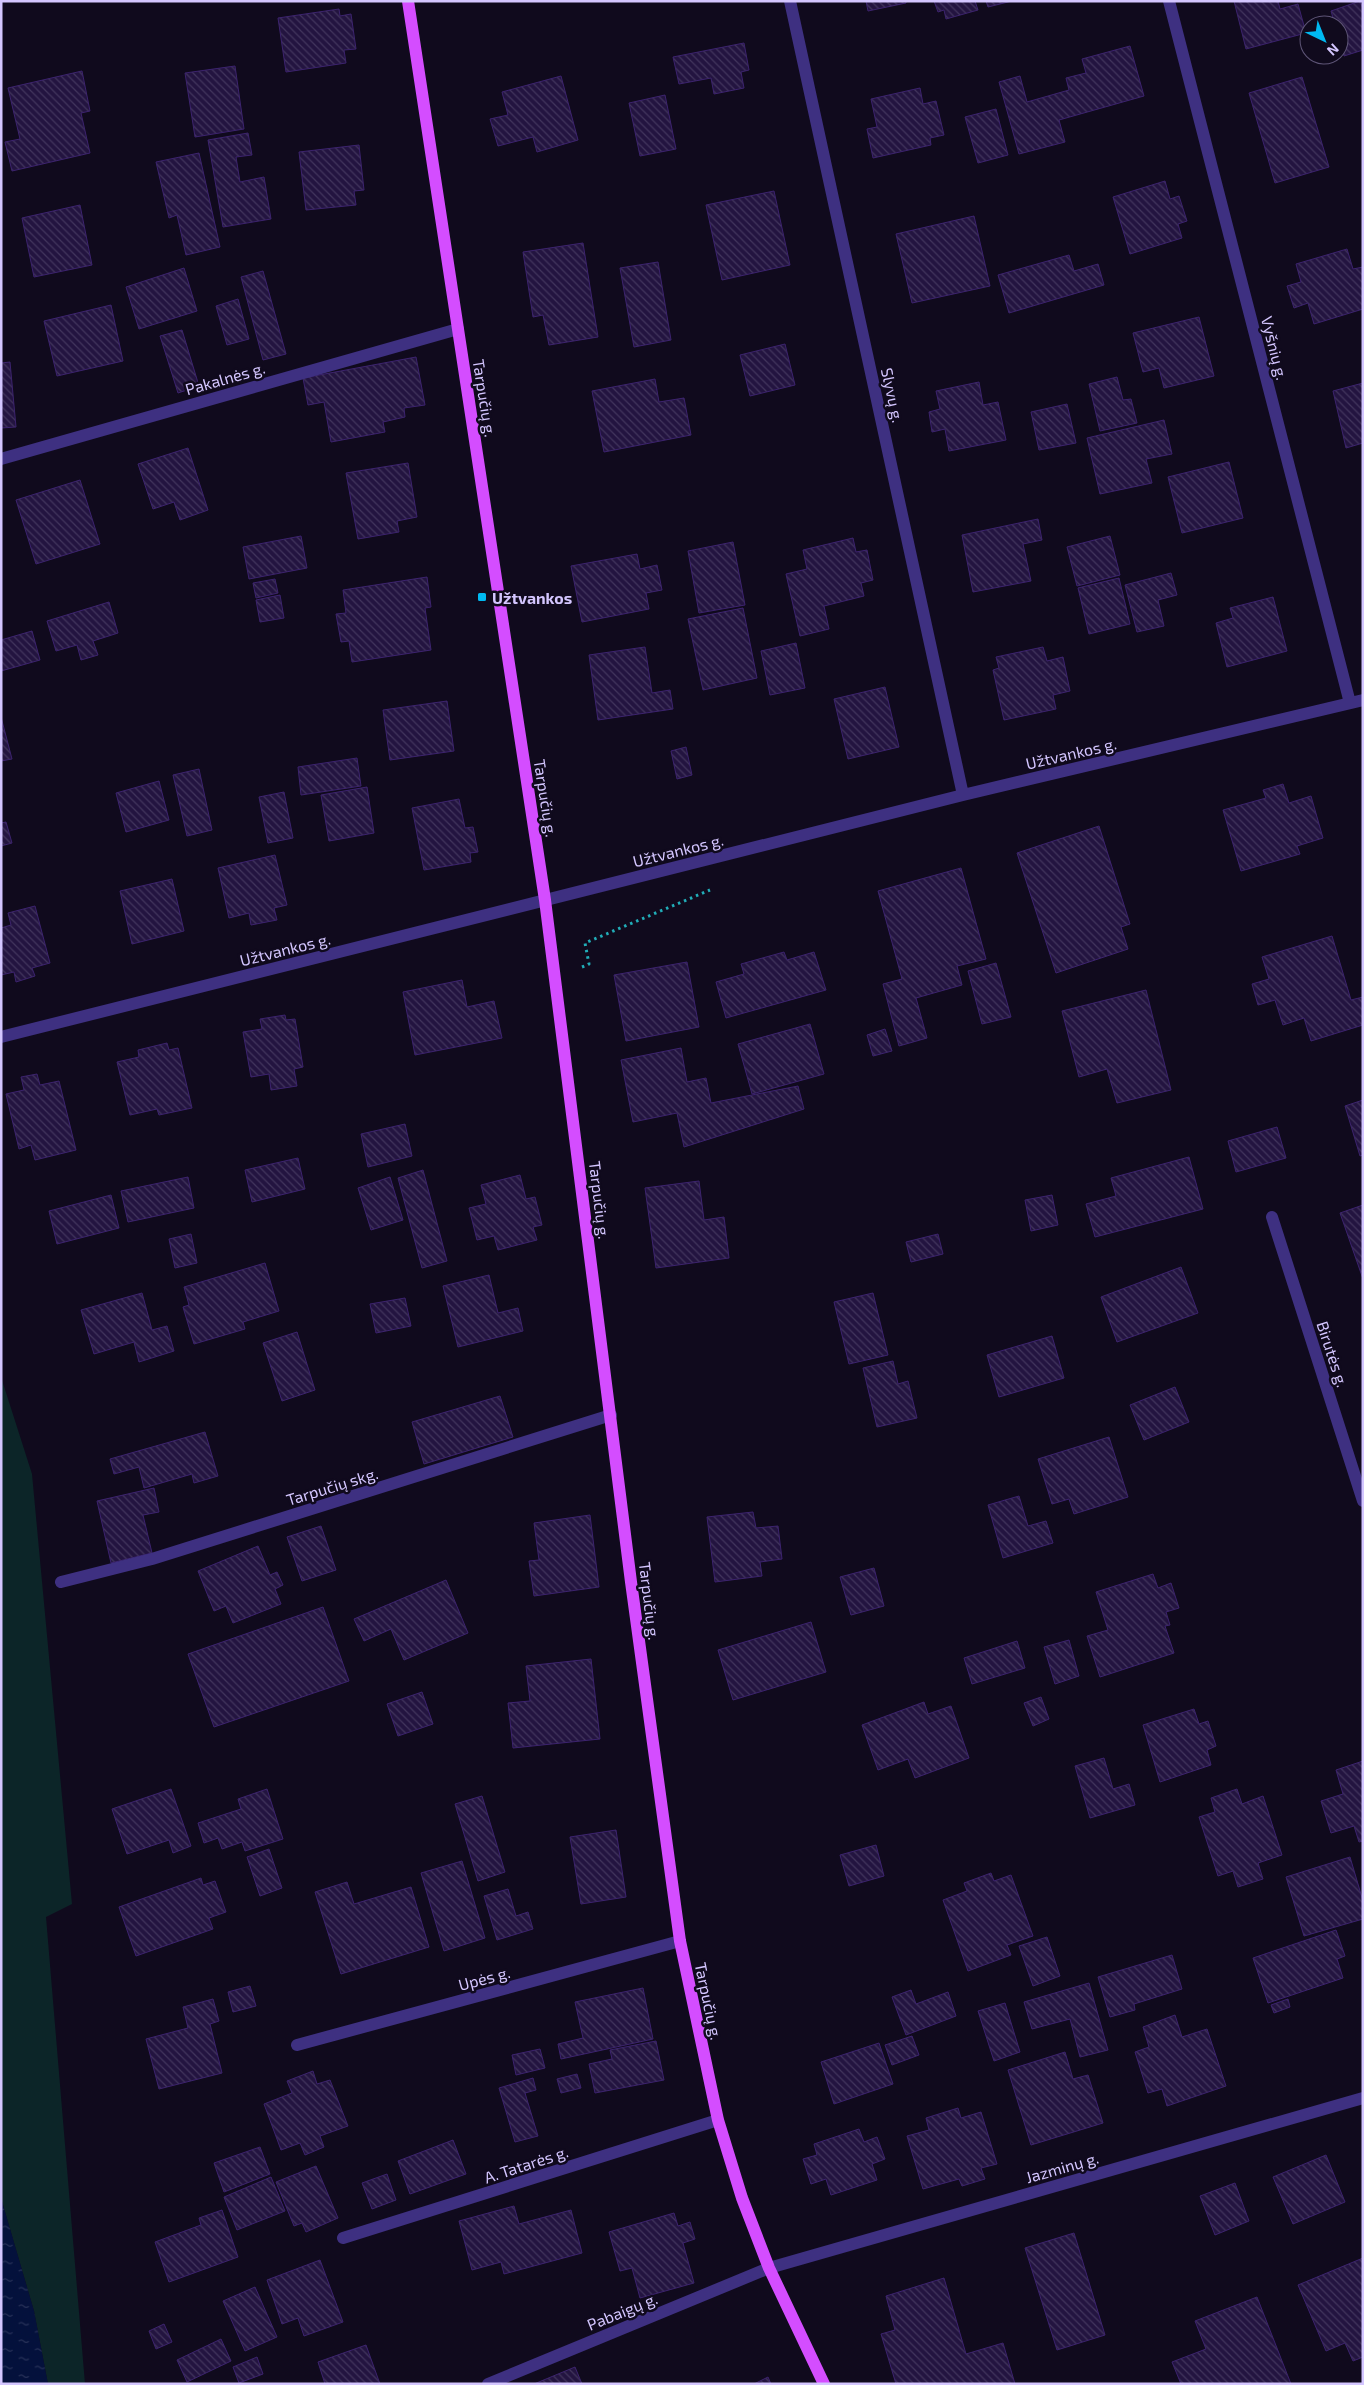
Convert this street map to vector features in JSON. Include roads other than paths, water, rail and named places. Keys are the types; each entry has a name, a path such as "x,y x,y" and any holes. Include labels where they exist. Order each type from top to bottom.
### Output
{"main road":[{"name":"Tarpučių g.","path":"408,1 545,900 631,1582 680,1941 718,2120 742,2198 769,2268 808,2355 824,2384"}],"street":[{"name":"Slyvų g.","path":"790,1 964,795"},
{"name":"Vyšnių g.","path":"1169,1 1350,703"},
{"name":"Pakalnės g.","path":"1,459 458,330"},
{"name":"Užtvankos g.","path":"1,1037 964,795 1363,700"},
{"name":"Birutės g.","path":"1272,1217 1363,1501"},
{"name":"Tarpučių skg.","path":"61,1582 152,1560 611,1415"},
{"name":"Upės g.","path":"297,2045 680,1941"},
{"name":"Jazminų g.","path":"769,2268 1363,2098"},
{"name":"A. Tatarės g.","path":"343,2238 718,2120"},
{"name":"Pabaigų g.","path":"488,2384 769,2268"}],"water":[{"path":"1,2198 34,2311 48,2384 1,2384"}],"place":[{"name":"Užtvankos","path":"482,597"}]}
